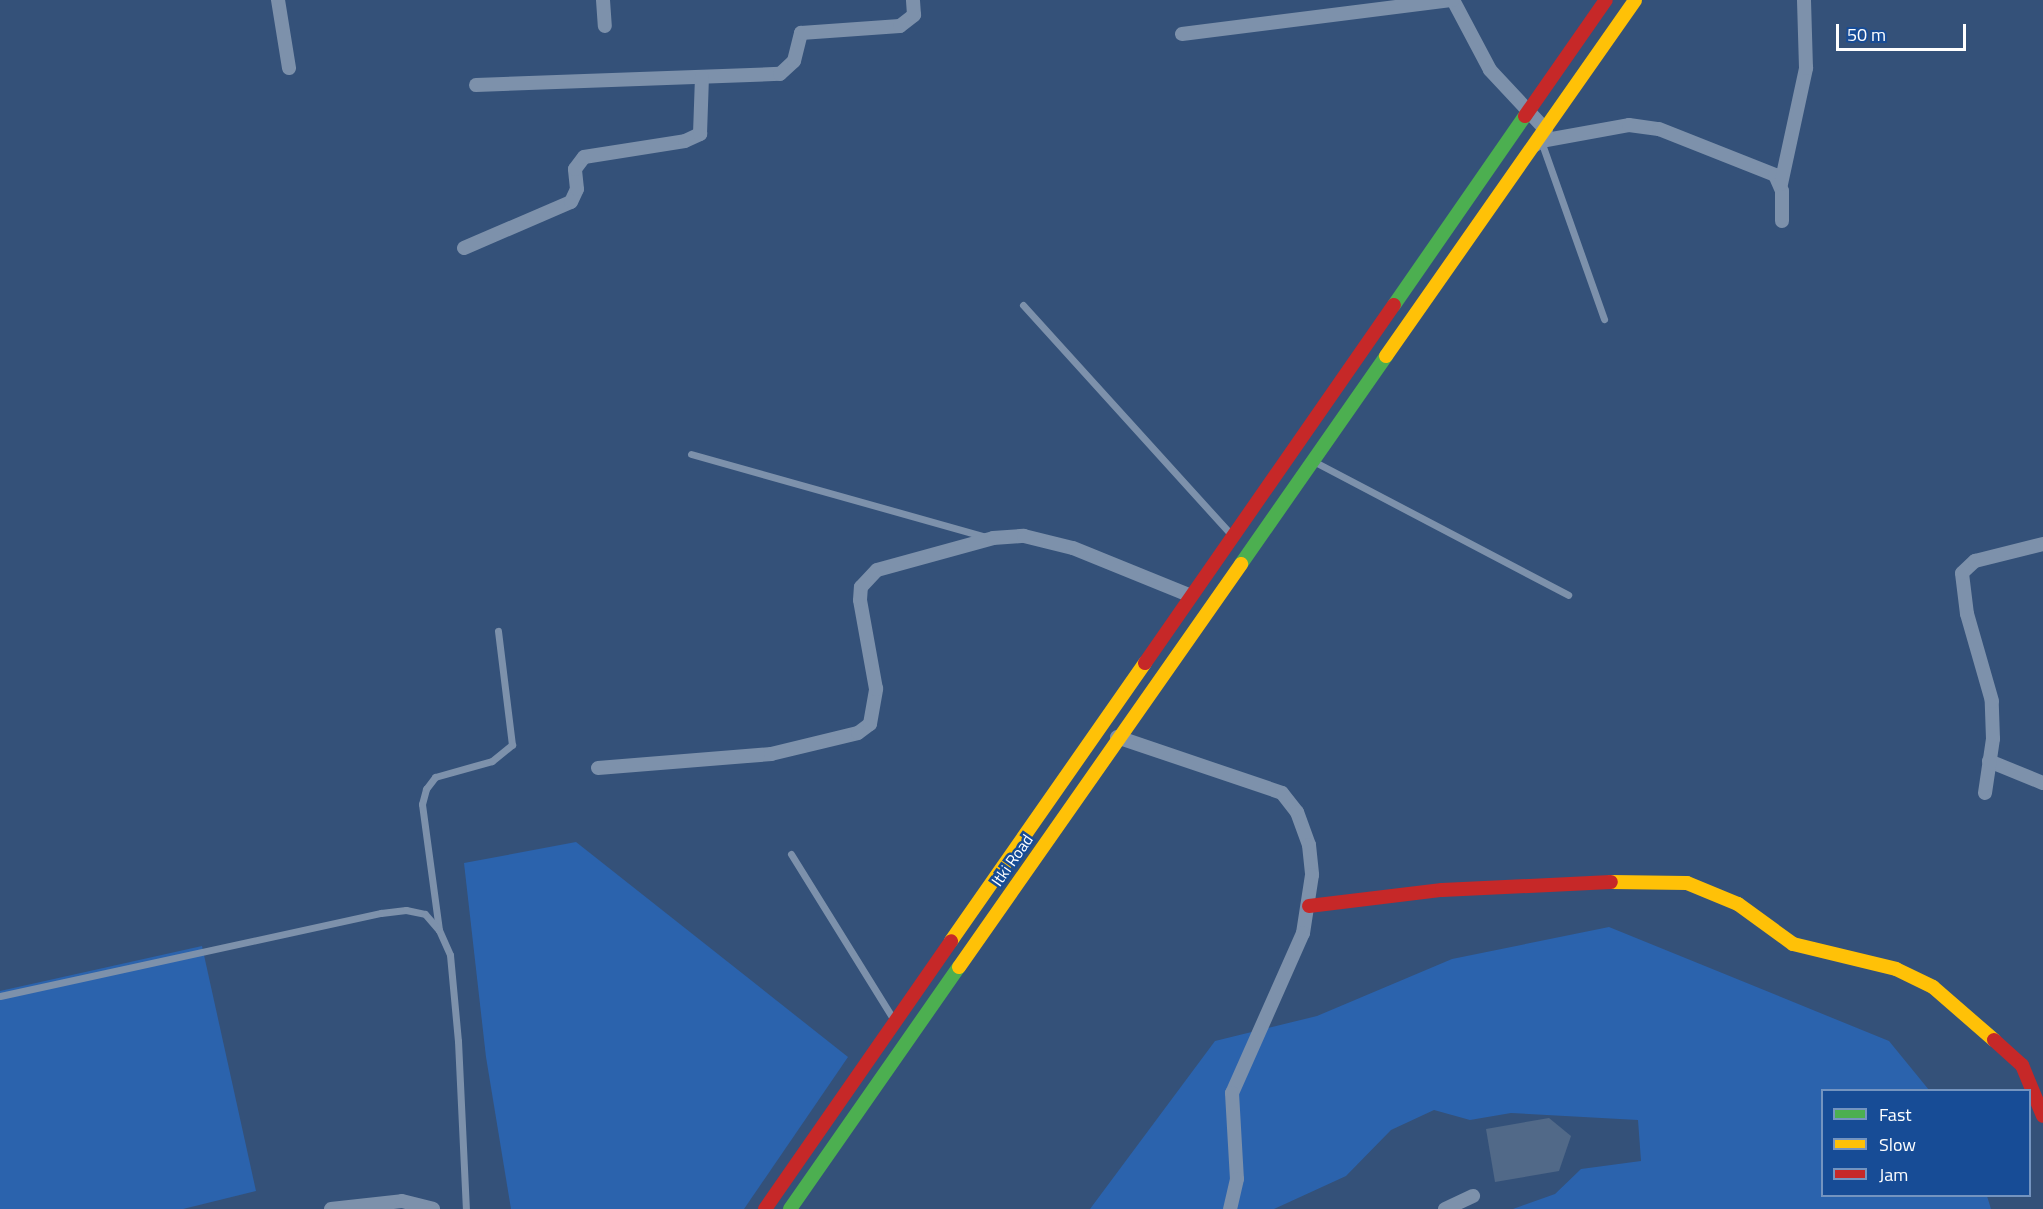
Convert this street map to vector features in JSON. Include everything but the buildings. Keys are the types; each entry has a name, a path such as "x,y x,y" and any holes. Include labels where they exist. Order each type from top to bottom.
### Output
{"main road":[{"path":"765,1209 894,1020 1191,596 1231,534 1606,0"},
{"name":"Itki Road","path":"790,1209 1117,737 1315,462 1528,150 1544,136 1635,0"},
{"path":"1309,906 1464,888 1662,880 1687,884 1738,904 1793,944 1896,969 1933,987 2022,1065 2043,1116"}],"street":[{"path":"278,0 289,68"},
{"path":"603,0 605,26"},
{"path":"476,85 780,74 794,61 801,33 900,26 914,15 913,0"},
{"path":"1182,34 1453,0 1490,70 1529,112 1544,136 1644,126 1775,176 1781,184"},
{"path":"1782,221 1781,184 1806,68 1804,0"},
{"path":"464,248 571,202 577,189 575,169 584,157 685,141 700,134 702,77"},
{"path":"598,768 771,754 858,733 870,724 875,699 860,600 867,577 877,570 1010,535 1046,539 1191,596"},
{"path":"1985,792 1992,701 1967,614 1962,573 1975,561 2043,544"},
{"path":"1117,737 1282,793 1297,812 1309,844 1312,875 1303,933 1232,1093 1237,1179 1230,1209"},
{"path":"1989,761 2043,783"},
{"path":"1445,1209 1473,1196"},
{"path":"331,1209 402,1201 433,1209"}],"lane":[{"path":"1544,136 1604,319"},
{"path":"1023,305 1231,534"},
{"path":"691,454 993,538"},
{"path":"1315,462 1568,595"},
{"path":"466,1209 454,988 450,955 439,930 422,804 426,789 435,777 492,761 512,745 498,631"},
{"path":"791,854 894,1020"},
{"path":"0,996 390,912 406,910 425,914 439,930"}],"shaded area":[{"path":"576,842 848,1057 744,1209 511,1209 486,1057 464,863"},
{"path":"1609,927 1889,1041 1928,1089 1821,1089 1821,1197 1987,1197 1991,1209 1513,1209 1555,1194 1581,1169 1641,1161 1638,1120 1511,1113 1470,1120 1434,1110 1391,1130 1346,1176 1274,1209 1090,1209 1215,1041 1317,1016 1452,959"},
{"path":"202,946 256,1191 183,1209 0,1209 0,991"}],"traffic: fast":[{"path":"1394,305 1525,116"},
{"path":"1241,564 1386,356"},
{"path":"790,1209 959,967"}],"traffic: slow":[{"path":"1386,356 1635,0"},
{"path":"959,967 1241,564"},
{"path":"951,941 1145,663"},
{"path":"1611,882 1687,883 1738,904 1793,944 1896,969 1933,987 1994,1040"}],"traffic: jam":[{"path":"1525,116 1606,0"},
{"path":"1145,663 1394,305"},
{"path":"1309,906 1442,890 1611,882"},
{"path":"765,1209 951,941"},
{"path":"1994,1040 2022,1065 2043,1116"}]}
